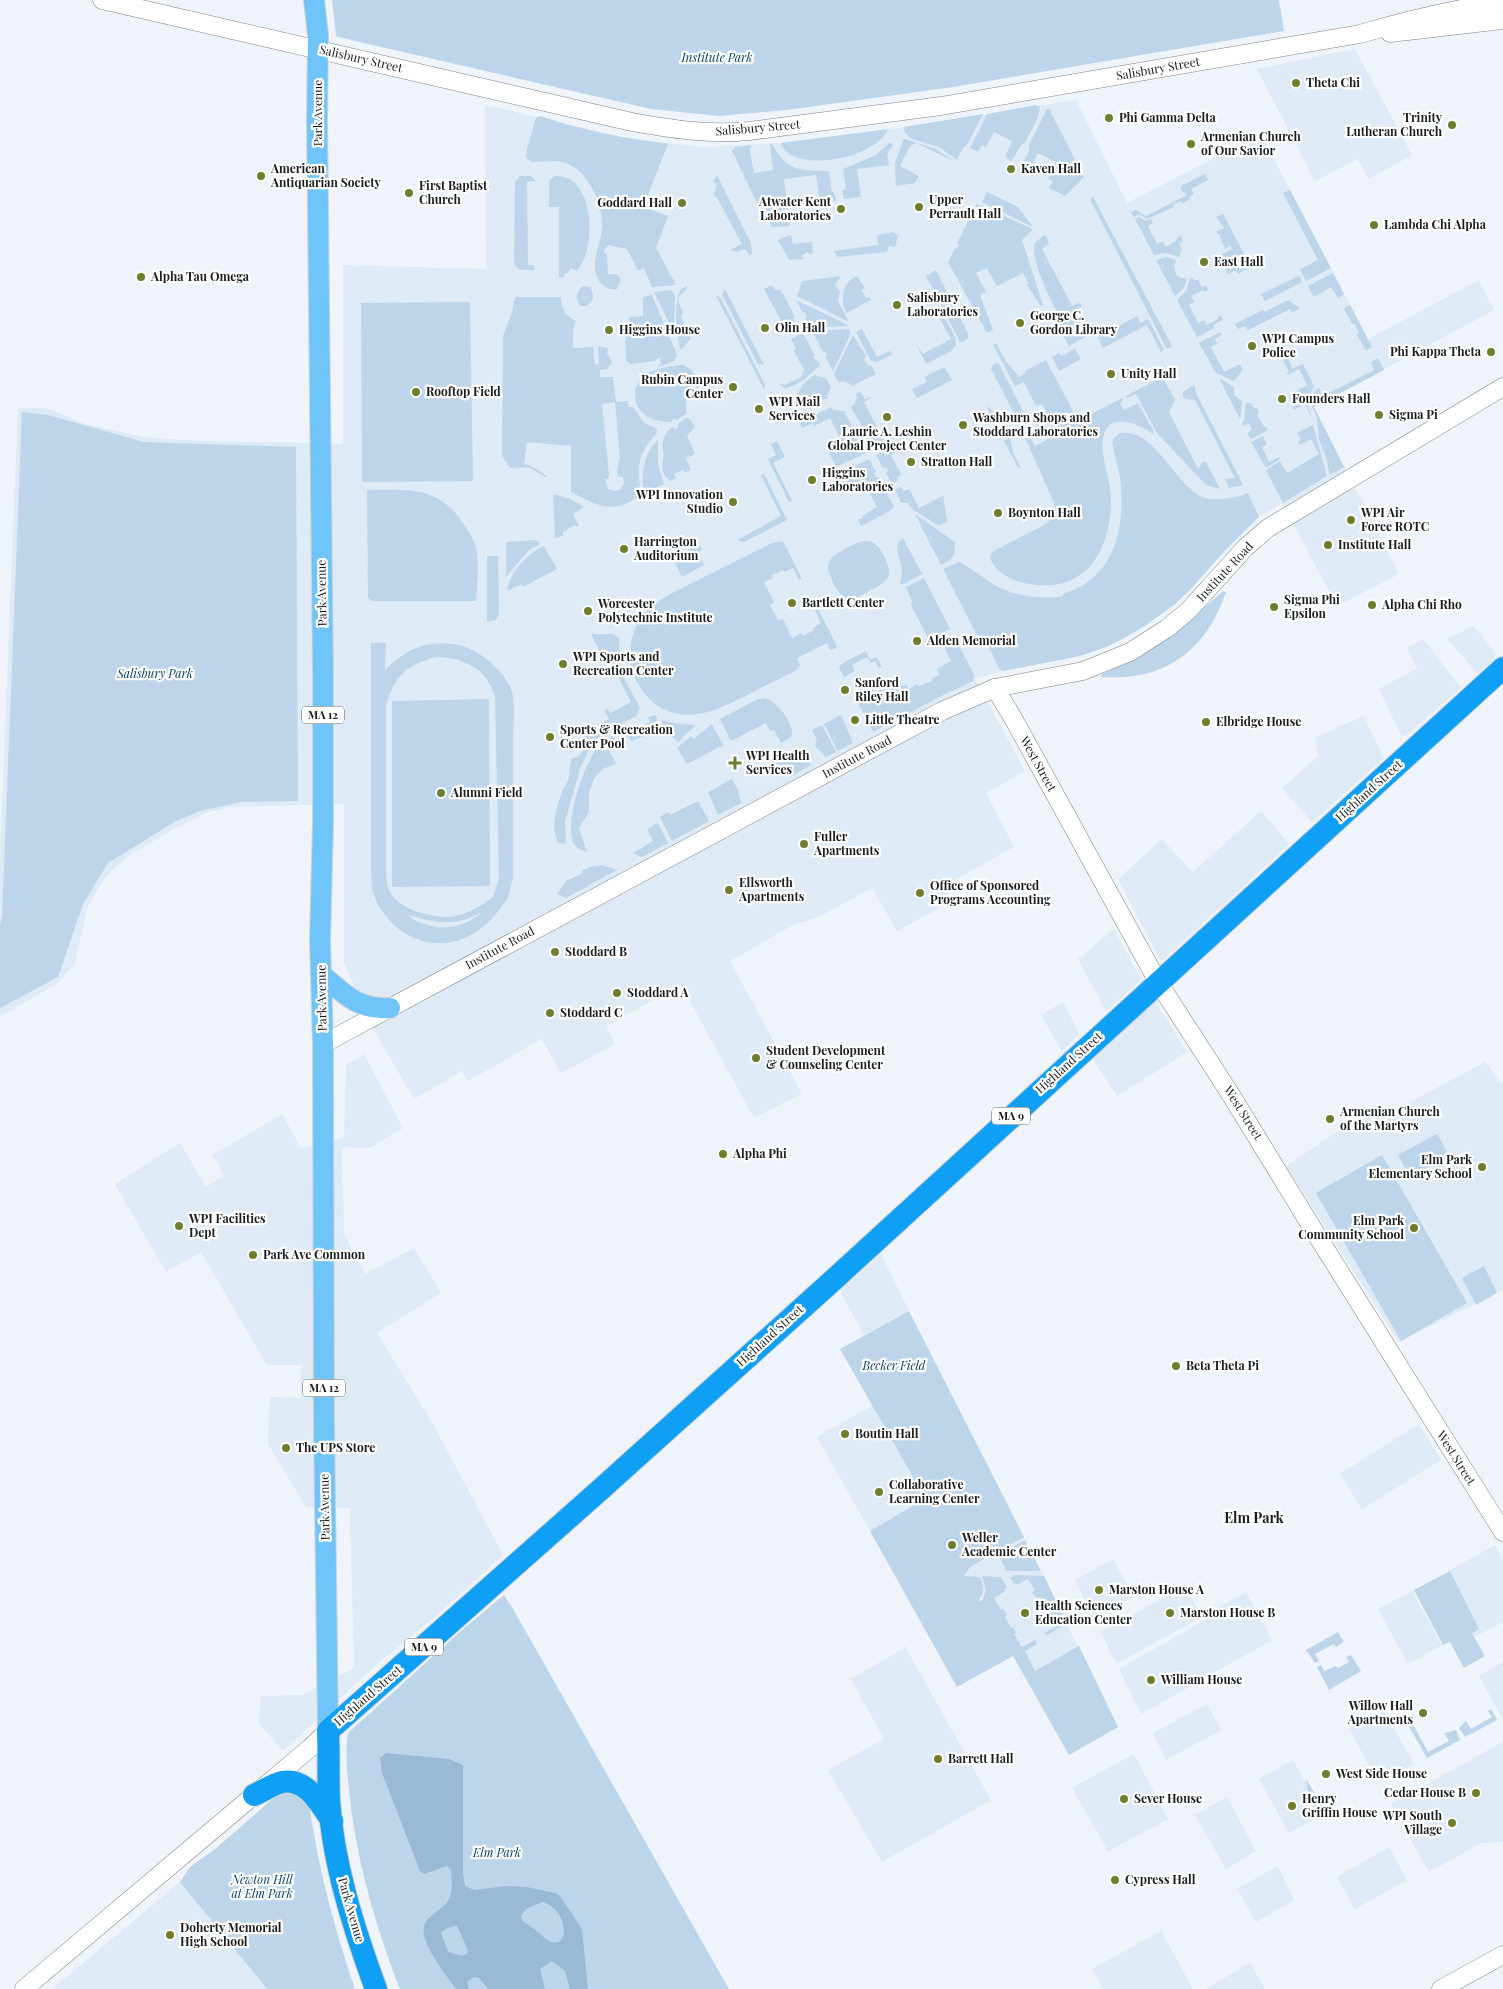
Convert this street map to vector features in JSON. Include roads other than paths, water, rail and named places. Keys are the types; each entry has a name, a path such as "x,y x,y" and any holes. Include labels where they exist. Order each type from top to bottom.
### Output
{"highway":[{"name":"Highland Street","path":"328,1731 716,1385 1503,668"},
{"name":"Park Avenue","path":"328,1731 329,1801 332,1823 346,1893 376,1989"},
{"path":"254,1795 281,1782 291,1781 308,1790 332,1823"}],"main road":[{"name":"Park Avenue","path":"314,0 318,49 317,121 323,725 320,941 324,1044 324,1423 328,1731"},
{"path":"322,976 340,991 366,1007 390,1008"}],"street":[{"name":"Salisbury Street","path":"102,0 632,122 719,133 749,131 950,104 1360,34 1402,22 1493,2"},
{"path":"1493,2 1500,26"},
{"name":"Salisbury Street","path":"1360,34 1404,33 1500,26"},
{"name":"Institute Road","path":"324,1044 914,726 968,699 994,688 1083,672 1136,648 1166,629 1188,611 1246,548 1268,528 1503,387"},
{"name":"West Street","path":"994,688 1013,718 1158,982 1231,1095 1503,1532"},
{"name":"Highland Street","path":"24,1989 328,1731"},
{"path":"1441,1989 1503,1955"}],"place":[{"name":"Theta Chi","path":"1296,83"},
{"name":"Phi Gamma Delta","path":"1109,118"},
{"name":"Trinity Lutheran Church","path":"1452,125"},
{"name":"Armenian Church of Our Savior","path":"1191,144"},
{"name":"Kaven Hall","path":"1011,169"},
{"name":"American Antiquarian Society","path":"261,176"},
{"name":"First Baptist Church","path":"409,193"},
{"name":"Goddard Hall","path":"682,203"},
{"name":"Upper Perrault Hall","path":"919,207"},
{"name":"Atwater Kent Laboratories","path":"841,209"},
{"name":"Lambda Chi Alpha","path":"1374,225"},
{"name":"East Hall","path":"1204,262"},
{"name":"Alpha Tau Omega","path":"141,277"},
{"name":"Salisbury Laboratories","path":"897,305"},
{"name":"George C. Gordon Library","path":"1020,323"},
{"name":"Olin Hall","path":"765,328"},
{"name":"Higgins House","path":"609,330"},
{"name":"WPI Campus Police","path":"1252,346"},
{"name":"Phi Kappa Theta","path":"1491,352"},
{"name":"Unity Hall","path":"1111,374"},
{"name":"Rubin Campus Center","path":"733,387"},
{"name":"Rooftop Field","path":"416,392"},
{"name":"Founders Hall","path":"1282,399"},
{"name":"WPI Mail Services","path":"759,409"},
{"name":"Sigma Pi","path":"1379,415"},
{"name":"Laurie A. Leshin Global Project Center","path":"887,417"},
{"name":"Washburn Shops and Stoddard Laboratories","path":"963,425"},
{"name":"Stratton Hall","path":"911,462"},
{"name":"Higgins Laboratories","path":"812,480"},
{"name":"WPI Innovation Studio","path":"733,502"},
{"name":"Boynton Hall","path":"998,513"},
{"name":"WPI Air Force ROTC","path":"1351,520"},
{"name":"Institute Hall","path":"1328,545"},
{"name":"Harrington Auditorium","path":"624,549"},
{"name":"Bartlett Center","path":"792,603"},
{"name":"Alpha Chi Rho","path":"1372,605"},
{"name":"Sigma Phi Epsilon","path":"1274,607"},
{"name":"Worcester Polytechnic Institute","path":"588,611"},
{"name":"Alden Memorial","path":"917,641"},
{"name":"WPI Sports and Recreation Center","path":"563,664"},
{"name":"Sanford Riley Hall","path":"845,690"},
{"name":"Little Theatre","path":"855,720"},
{"name":"Elbridge House","path":"1206,722"},
{"name":"Sports & Recreation Center Pool","path":"550,737"},
{"name":"WPI Health Services","path":"735,763"},
{"name":"Alumni Field","path":"441,793"},
{"name":"Fuller Apartments","path":"804,844"},
{"name":"Ellsworth Apartments","path":"729,890"},
{"name":"Office of Sponsored Programs Accounting","path":"920,893"},
{"name":"Stoddard B","path":"555,952"},
{"name":"Stoddard A","path":"617,993"},
{"name":"Stoddard C","path":"550,1013"},
{"name":"Student Development & Counseling Center","path":"756,1058"},
{"name":"Armenian Church of the Martyrs","path":"1330,1119"},
{"name":"Alpha Phi","path":"723,1154"},
{"name":"Elm Park Elementary School","path":"1482,1167"},
{"name":"WPI Facilities Dept","path":"179,1226"},
{"name":"Elm Park Community School","path":"1414,1228"},
{"name":"Park Ave Common","path":"253,1255"},
{"name":"Beta Theta Pi","path":"1176,1366"},
{"name":"Boutin Hall","path":"845,1434"},
{"name":"The UPS Store","path":"286,1448"},
{"name":"Collaborative Learning Center","path":"879,1492"},
{"name":"Weller Academic Center","path":"952,1545"},
{"name":"Marston House A","path":"1099,1590"},
{"name":"Health Sciences Education Center","path":"1025,1613"},
{"name":"Marston House B","path":"1170,1613"},
{"name":"William House","path":"1151,1680"},
{"name":"Willow Hall Apartments","path":"1423,1713"},
{"name":"Barrett Hall","path":"938,1759"},
{"name":"West Side House","path":"1326,1774"},
{"name":"Cedar House B","path":"1476,1793"},
{"name":"Sever House","path":"1124,1799"},
{"name":"Henry Griffin House","path":"1292,1806"},
{"name":"WPI South Village","path":"1452,1823"},
{"name":"Cypress Hall","path":"1115,1880"},
{"name":"Doherty Memorial High School","path":"170,1935"}],"district":[{"name":"Elm Park","path":"1254,1518"}],"park label":[{"name":"Institute Park","path":"717,58"},
{"name":"Salisbury Park","path":"155,674"},
{"name":"Becker Field","path":"894,1366"},
{"name":"Newton Hill at Elm Park","path":"262,1887"}]}
